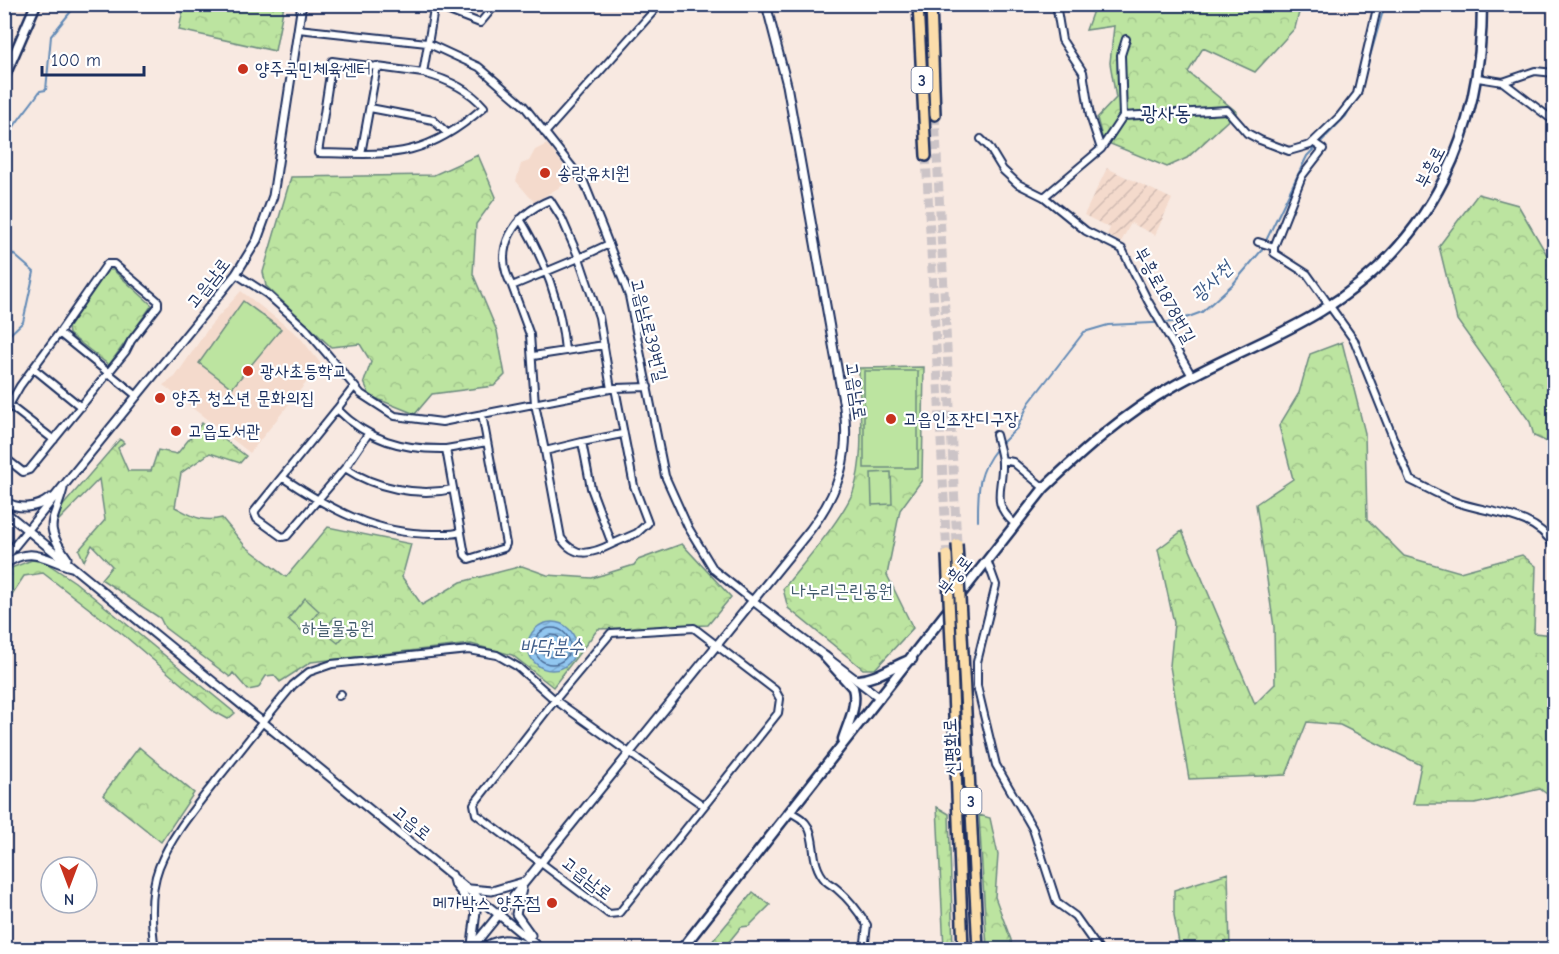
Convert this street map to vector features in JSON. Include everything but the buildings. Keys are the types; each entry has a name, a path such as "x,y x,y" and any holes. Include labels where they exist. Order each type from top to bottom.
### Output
{"highway":[{"name":"3","path":"918,4 926,156"},
{"name":"3","path":"931,4 935,116"},
{"name":"신평화로","path":"957,544 978,950"},
{"name":"신평화로","path":"947,555 963,950"}],"main road":[{"path":"4,78 36,4"},
{"name":"부흥로","path":"681,950 842,744 912,659 1044,488 1109,429 1155,397 1330,306 1380,265 1430,204 1460,144 1478,78 1482,4"},
{"path":"825,657 853,688 855,694 855,706 842,744"},
{"path":"858,680 881,676 892,666 912,659"}],"street":[{"name":"고읍남로","path":"4,559 236,274 257,240 273,196 302,4"},
{"path":"413,4 436,7 480,23 496,4"},
{"path":"545,133 660,4"},
{"name":"고읍남로","path":"474,949 525,881 828,506 842,473 847,441 841,388 787,85 766,4"},
{"path":"1056,4 1062,40 1083,72 1090,117 1101,149"},
{"path":"1123,116 1227,110 1252,136 1289,151 1303,149 1314,142 1339,117 1357,93 1378,4"},
{"path":"423,73 427,43 436,7"},
{"name":"고읍남로39번길","path":"298,29 427,43 479,67 524,106 584,182 629,296 664,476 688,527 714,570 753,601"},
{"path":"1044,197 1101,149 1123,116 1121,55 1126,39"},
{"path":"332,61 377,66 446,79 465,90 483,106 447,133 412,150 361,154 318,153 332,61"},
{"path":"361,154 377,66"},
{"path":"1478,78 1507,81 1535,71 1554,73"},
{"path":"1507,81 1554,122"},
{"path":"370,108 433,120 447,133"},
{"name":"부흥로1878번길","path":"981,139 1010,177 1044,197 1086,231 1122,249 1164,329 1192,376"},
{"path":"1314,142 1322,148 1302,176 1274,247 1278,257 1306,274 1354,340 1410,480 1456,502 1513,516 1548,534 1554,546"},
{"path":"550,200 562,219 579,258 596,308 634,486 648,523 637,532 584,554 567,547 561,538 535,404 532,356 527,325 505,267 509,233 532,207 550,200"},
{"path":"520,219 537,247 563,325 566,350"},
{"path":"1259,242 1274,247"},
{"path":"512,286 609,244"},
{"path":"4,414 33,368 107,264 114,264 158,301 158,306 108,374 29,471 23,472 4,457"},
{"path":"236,274 267,294 306,329 354,387 376,406 396,416 416,421 442,422 613,388 648,387"},
{"path":"59,333 137,396"},
{"path":"532,356 604,345"},
{"path":"33,368 81,407"},
{"path":"354,387 254,512 257,519 282,537 286,536 345,468 368,434"},
{"path":"9,405 54,440"},
{"path":"337,409 353,425 368,434 405,447 446,449 487,442"},
{"path":"446,449 465,555 469,559 504,548 506,544 482,414"},
{"path":"545,451 622,434"},
{"path":"996,435 1002,460 999,500 1003,514 1015,524"},
{"path":"582,442 591,488 612,544"},
{"path":"1002,460 1013,462 1044,488"},
{"path":"345,468 389,487 439,492 453,489"},
{"path":"282,477 317,501 353,519 381,528 415,534 461,532"},
{"path":"4,501 16,507 31,507 44,503 64,486"},
{"path":"64,486 50,523 57,545 74,567"},
{"name":"고읍로","path":"4,511 543,950"},
{"path":"4,565 25,554 39,555 74,567"},
{"path":"987,560 996,585 977,662 977,686 996,765 1032,829 1057,903 1075,916 1099,950"},
{"path":"753,601 880,698"},
{"name":"고읍남로","path":"694,628 717,644 775,690 780,699 778,713 619,913 609,914 476,814 474,804 555,699 611,633 694,628"},
{"path":"155,950 151,914 158,868 194,809 263,721 293,685 320,667 359,660 469,650 497,656 518,667 555,699 628,754 704,806"},
{"path":"789,812 804,818 812,833 813,852 823,876 855,906 867,925 864,950"},
{"path":"452,875 454,883 471,901 476,911 474,949"},
{"path":"469,889 492,891 525,881"},
{"path":"525,881 516,914 521,925 543,950"},
{"path":"474,949 498,938 508,937 543,950"}],"shaded area":[{"name":"송랑유치원","path":"547,144 574,179 534,202 516,181 521,164 529,161 535,150"},
{"path":"1107,168 1172,199 1155,235 1131,223 1121,242 1107,235 1110,228 1084,215"},
{"name":"광사초등학교","path":"241,291 299,336 321,364 250,453 163,385 175,377 210,326"}],"green space":[{"path":"184,5 284,5 275,51 179,30"},
{"path":"1095,5 1301,5 1295,28 1255,72 1203,48 1188,72 1237,112 1187,158 1167,167 1103,141 1097,118 1116,98 1110,63 1114,26 1086,30"},
{"path":"478,155 496,197 476,224 473,274 497,331 505,375 494,386 432,394 415,414 370,396 364,382 371,362 360,344 331,347 266,286 263,272 291,177 434,175"},
{"path":"1478,194 1518,205 1554,267 1554,445 1534,436 1530,422 1457,320 1439,246"},
{"path":"108,270 113,270 152,305 109,365 69,334 68,328"},
{"path":"243,301 281,329 232,388 199,363"},
{"path":"1342,342 1365,433 1367,519 1404,556 1460,572 1522,555 1536,566 1534,633 1554,635 1554,799 1540,789 1475,804 1413,804 1421,765 1340,725 1307,722 1286,775 1189,779 1170,666 1174,623 1158,549 1182,531 1255,704 1275,684 1274,627 1256,504 1293,479 1279,426 1299,393 1310,354"},
{"name":"나누리근린공원","path":"924,367 922,480 900,510 887,575 913,628 875,669 863,669 788,608 783,589 831,529 853,492 861,447 859,368"},
{"name":"고읍인조잔디구장","path":"864,371 918,371 918,468 864,468"},
{"name":"하늘물공원","path":"202,423 246,456 240,463 210,453 181,473 175,507 203,519 222,518 245,546 286,577 328,527 411,544 402,577 422,605 461,582 522,566 547,575 592,578 634,565 638,560 682,544 731,597 708,625 598,629 553,687 512,655 471,644 311,662 280,682 274,675 266,676 258,688 248,690 233,673 230,677 165,628 160,618 101,579 112,566 92,545 84,561 79,550 105,520 99,479 57,522 60,509 120,439 124,443 118,448 128,471 151,471 158,450 177,454"},
{"path":"891,472 892,504 872,505 871,473"},
{"path":"32,560 45,562 75,582 235,713 228,719 213,711 126,637 43,573 24,576 5,605 5,580 11,568"},
{"path":"305,598 319,611 303,632 288,619"},
{"name":"하늘물공원","path":"335,617 350,629 338,643 323,631"},
{"path":"139,747 194,793 161,842 103,795"},
{"path":"937,807 949,814 953,949 944,949"},
{"path":"979,815 990,818 998,855 995,897 1011,940 1012,949 987,949"},
{"path":"1228,873 1230,949 1180,949 1174,915 1174,890"},
{"path":"753,892 770,905 749,926 741,927 723,949 706,949"}],"water":[{"name":"바닥분수","path":"547,622 557,622 572,632 576,646 572,660 566,666 557,670 547,670 532,660 528,651 528,641 538,626"}],"waterway":[{"path":"4,144 40,91 46,90 51,36 77,4"},
{"name":"광사천","path":"1361,88 1385,4"},
{"name":"광사천","path":"1001,444 1017,428 1029,403 1084,332 1108,325 1175,322 1202,312 1233,284 1261,251 1307,156 1346,116 1353,103"},
{"path":"4,246 34,272 23,322 4,340"},
{"name":"광사천","path":"978,521 982,474 997,448"}],"tunnel":[{"path":"935,115 957,544"},
{"path":"926,156 947,555"}],"place":[{"name":"양주국민체육센터","path":"243,69"},
{"name":"송랑유치원","path":"545,173"},
{"name":"광사초등학교","path":"248,371"},
{"name":"양주 청소년 문화의집","path":"160,398"},
{"name":"고읍인조잔디구장","path":"891,419"},
{"name":"고읍도서관","path":"176,431"},
{"name":"메가박스 양주점","path":"552,903"}],"district":[{"name":"광사동","path":"1166,113"}]}
